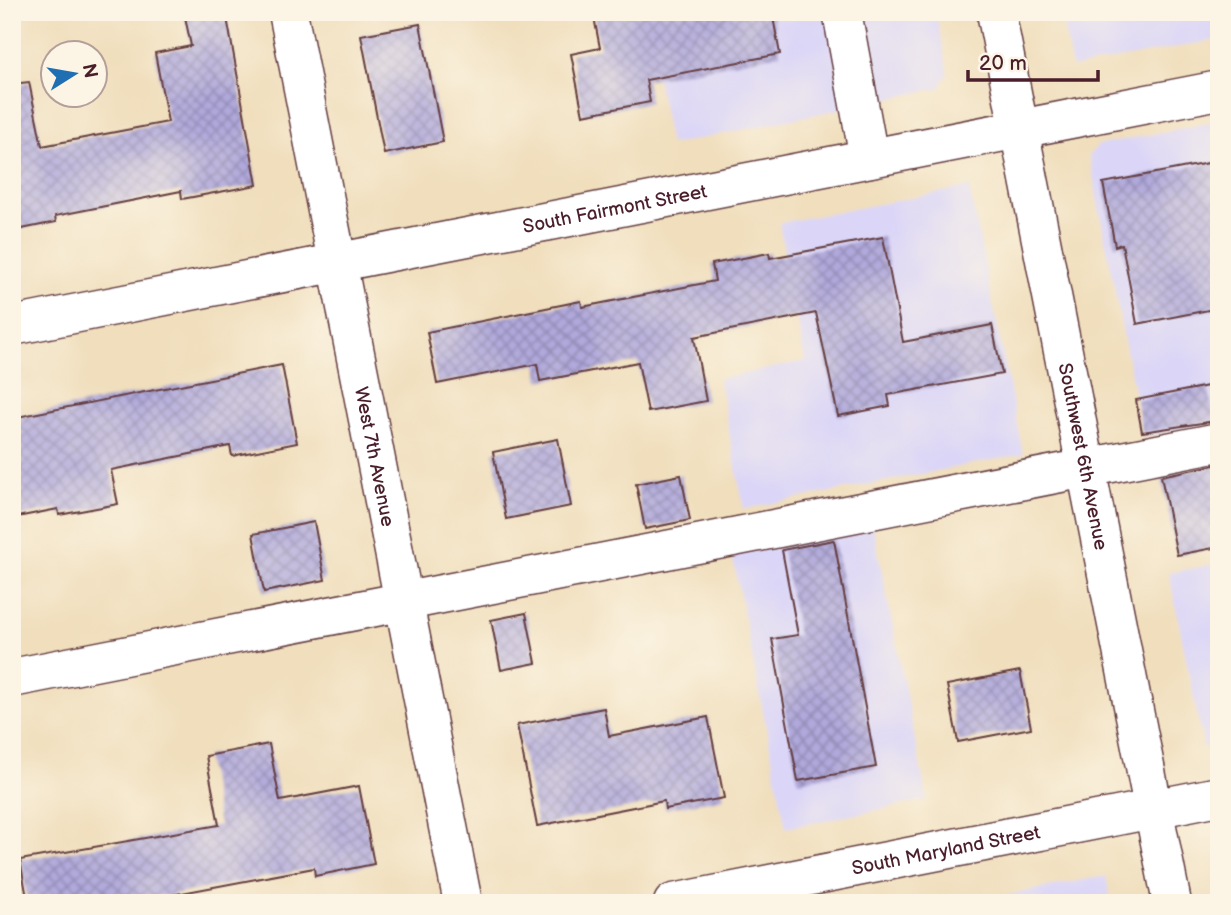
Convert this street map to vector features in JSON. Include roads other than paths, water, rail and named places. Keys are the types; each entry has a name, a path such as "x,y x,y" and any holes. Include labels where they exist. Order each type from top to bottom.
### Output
{"street":[{"name":"West 7th Avenue","path":"288,12 463,903"},
{"path":"842,12 869,158"},
{"name":"Southwest 6th Avenue","path":"996,12 1172,903"},
{"name":"South Fairmont Street","path":"12,326 1219,90"},
{"path":"12,678 1219,442"},
{"name":"South Maryland Street","path":"673,903 1219,796"}]}
